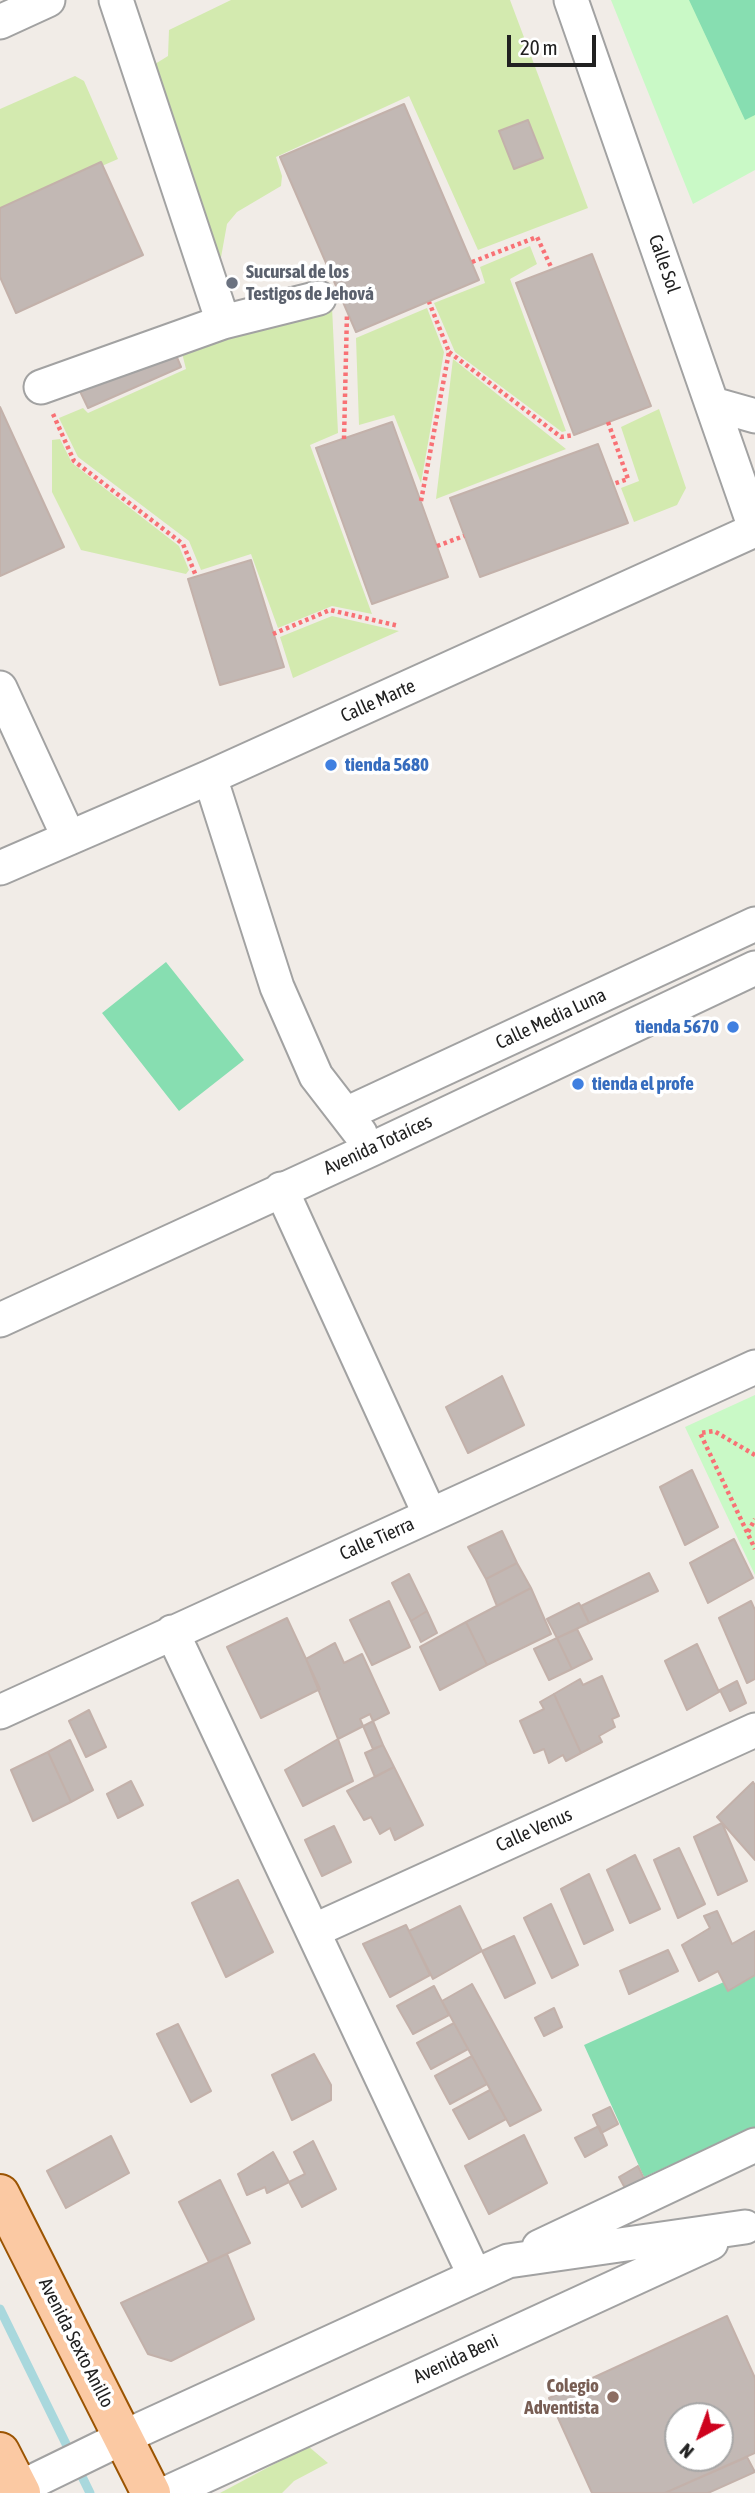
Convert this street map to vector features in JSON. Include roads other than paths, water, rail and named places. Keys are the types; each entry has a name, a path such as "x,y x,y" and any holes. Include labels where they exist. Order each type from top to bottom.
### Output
{"main road":[{"name":"Avenida Sexto Anillo","path":"0,2194 115,2442 152,2493"},
{"path":"0,2452 21,2488"}],"street":[{"path":"0,22 48,0"},
{"path":"116,0 223,322"},
{"name":"Calle Sol","path":"571,0 755,529"},
{"path":"41,387 223,322 333,305"},
{"path":"713,404 755,416"},
{"name":"Calle Marte","path":"0,868 210,777 755,529"},
{"path":"0,688 69,838"},
{"path":"210,777 277,987 316,1076 372,1149"},
{"name":"Calle Media Luna","path":"346,1114 755,924"},
{"name":"Avenida Totaíces","path":"0,1320 372,1149 755,968"},
{"path":"281,1189 430,1515"},
{"name":"Calle Tierra","path":"0,1712 755,1367"},
{"path":"172,1632 475,2276"},
{"name":"Calle Venus","path":"313,1931 755,1730"},
{"name":"Avenida Beni","path":"21,2488 755,2145"},
{"name":"Avenida Beni","path":"508,2261 750,2225"},
{"name":"Avenida Beni","path":"167,2493 750,2225"}],"waterway":[{"path":"0,2309 90,2493"}],"place":[{"name":"Sucursal de los Testigos de Jehová","path":"232,283"},
{"name":"tienda 5680","path":"331,765"},
{"name":"tienda 5670","path":"733,1027"},
{"name":"tienda el profe","path":"578,1084"},
{"name":"Colegio Adventista","path":"613,2397"}]}
